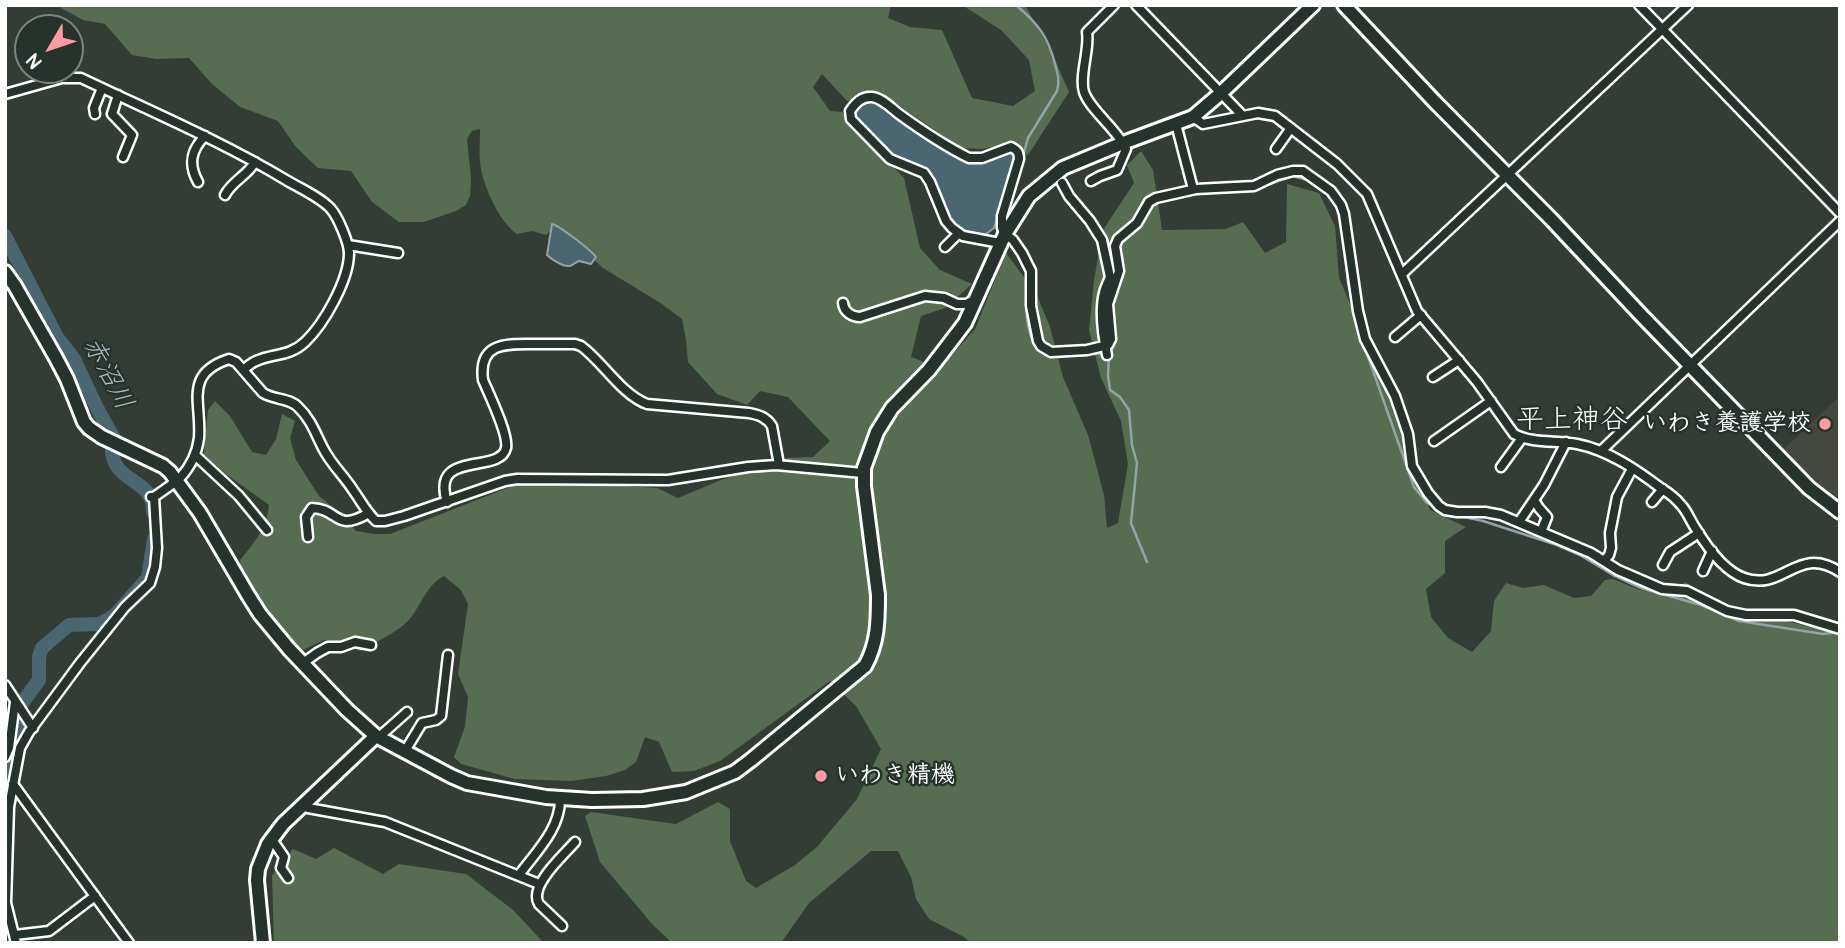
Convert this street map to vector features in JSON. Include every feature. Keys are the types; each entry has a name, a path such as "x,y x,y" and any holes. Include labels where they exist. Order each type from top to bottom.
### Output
{"street":[{"path":"1091,181 1117,170 1126,149 1083,87 1087,32 1114,5"},
{"path":"1136,5 1243,116"},
{"path":"5,272 56,358 84,422 94,433 163,466 176,478 254,604 289,649 347,710 377,736 439,771 467,783 560,798 592,800 643,800 686,792 735,772 865,666 872,654 878,595 863,473 872,442 892,408 929,370 965,323 1003,238 1029,197 1063,168 1193,117 1222,93 1312,5"},
{"path":"1345,5 1435,102 1809,488 1840,512"},
{"path":"1639,5 1840,213"},
{"path":"1402,274 1688,5"},
{"path":"5,94 72,77 81,78 255,162 330,208 348,245 349,254 339,290 324,321 292,352 256,361 243,370"},
{"path":"94,114 102,88"},
{"path":"118,95 112,114 132,135 123,157"},
{"path":"1003,238 1002,216 1019,159 1016,149 1011,147 982,158 969,158 875,97 861,99 850,111 851,119 890,159 924,173 930,181 946,221 952,228 963,236 1013,240 1031,271 1031,306 1036,336 1041,346 1058,353 1106,351"},
{"path":"1193,117 1203,124 1266,113 1275,116 1337,164 1367,194 1417,311 1459,360 1514,433 1536,441 1566,442 1601,451 1632,469 1663,489 1682,506 1712,551 1741,577 1770,580 1811,562 1822,562 1840,572"},
{"path":"1176,124 1193,190"},
{"path":"1276,149 1291,128"},
{"path":"198,183 192,152 205,136"},
{"path":"225,195 229,187 250,171 255,162"},
{"path":"1106,351 1111,339 1108,304 1119,271 1115,246 1118,239 1137,223 1149,202 1163,195 1193,190 1254,186 1277,175 1293,171 1303,172 1313,176 1332,191 1341,205 1365,339 1395,396 1408,433 1412,466 1433,500 1446,510 1494,513 1591,553 1618,570 1662,589 1687,591 1734,613 1794,615 1840,629"},
{"path":"1062,183 1104,244 1110,277 1104,289 1101,307 1106,351"},
{"path":"1601,451 1840,221"},
{"path":"945,247 959,233"},
{"path":"348,245 398,253"},
{"path":"843,303 849,313 860,317 925,296 966,304 974,300"},
{"path":"1395,337 1421,315"},
{"path":"447,502 444,483 447,475 453,470 496,458 506,449 504,431 482,372 489,353 496,347 508,344 581,346 631,394 647,404 760,416 772,426 779,465"},
{"path":"95,896 49,930 15,939 6,903 9,807 19,752 80,663 125,607 149,583 155,567 157,548 153,497 171,485 176,478 180,478 195,455 199,438 198,393 203,375 216,364 229,359 236,362 263,393 297,405 334,466 376,521 385,521 517,479 668,480 748,467 779,465 863,473"},
{"path":"1433,377 1459,360"},
{"path":"1434,441 1491,401"},
{"path":"1501,467 1522,438"},
{"path":"1519,523 1544,485 1566,442"},
{"path":"195,455 239,496 267,530"},
{"path":"1604,561 1611,548 1610,533 1617,497 1632,469"},
{"path":"1652,502 1663,489"},
{"path":"1534,499 1547,517 1541,532"},
{"path":"308,537 306,517 312,508 344,522 356,521 369,513"},
{"path":"1663,565 1670,552 1699,533"},
{"path":"1703,571 1712,551"},
{"path":"303,663 328,648 355,642 370,645"},
{"path":"405,751 424,721 436,720 441,716 448,655"},
{"path":"5,685 33,728"},
{"path":"5,757 17,705"},
{"path":"263,943 257,891 258,869 271,838 377,736 407,712"},
{"path":"9,748 19,752"},
{"path":"13,784 129,943"},
{"path":"519,875 551,831 560,811 560,798"},
{"path":"303,806 385,822 539,884"},
{"path":"271,838 284,857 281,868 288,878"},
{"path":"562,926 536,900 535,895 539,884 575,842"}],"shaded area":[{"name":"いわき養護学校","path":"1840,396 1840,506 1781,452"}],"green space":[{"path":"60,5 891,5 888,18 910,27 942,30 972,98 1013,106 1035,91 1029,60 1001,30 962,5 1025,5 1053,55 1069,92 1028,155 992,147 961,148 891,100 847,101 822,74 813,87 830,111 842,112 904,178 920,248 940,270 972,284 945,308 921,316 911,357 940,368 975,329 1006,253 1036,293 1050,327 1063,377 1088,435 1104,495 1107,528 1118,523 1128,464 1121,421 1101,378 1089,330 1103,230 1134,183 1127,165 1141,151 1153,170 1162,230 1226,229 1243,222 1265,253 1286,242 1287,184 1319,193 1335,226 1339,278 1388,392 1430,510 1466,527 1445,541 1445,573 1426,589 1431,617 1448,638 1472,652 1491,631 1494,601 1506,583 1523,588 1544,585 1574,598 1591,596 1605,580 1613,579 1640,590 1674,592 1685,582 1697,590 1692,597 1713,607 1840,634 1840,943 971,943 929,919 916,899 911,877 898,851 871,851 809,903 781,943 672,943 652,924 600,862 585,816 591,812 676,824 718,802 730,809 730,841 746,881 756,888 795,865 817,847 857,799 881,749 856,706 830,681 720,761 694,771 672,772 659,742 645,737 636,762 625,770 606,776 571,781 515,779 461,764 454,757 465,727 468,697 458,674 468,604 461,590 444,576 429,589 407,621 361,651 324,640 301,651 276,625 241,573 240,560 259,535 266,521 269,505 226,474 204,454 208,410 215,401 230,416 252,452 266,455 276,439 282,414 295,421 290,438 296,460 319,496 338,511 356,531 374,534 390,534 515,485 657,488 678,498 787,458 813,457 830,441 788,397 760,391 747,405 717,394 688,362 682,319 603,268 556,225 546,235 532,231 517,234 510,228 492,202 484,181 480,162 480,129 472,131 467,139 471,179 470,196 466,205 424,222 399,222 372,202 351,171 318,168 296,147 278,121 240,107 212,84 189,58 156,59 132,55 105,24 84,20 84,14 72,14"},
{"path":"334,848 383,874 399,864 466,874 513,910 544,943 274,943 272,876 293,849 316,859"}],"water":[{"path":"874,100 962,158 1014,151 1016,159 994,228 982,237 964,233 954,226 932,180 892,156 854,117 852,112 862,102"},
{"path":"552,224 596,257 591,264 579,261 567,266 547,255"}],"waterway":[{"path":"1016,5 1045,38 1058,81 1057,91 1028,138 1022,159"},
{"path":"1261,187 1293,176 1311,181"},
{"path":"1338,207 1354,308"},
{"name":"赤沼川","path":"5,236 57,337 74,359 113,437 112,453 116,464 146,491 153,512"},
{"path":"1027,274 1030,333 1038,350 1047,354"},
{"path":"1084,354 1107,351 1114,339"},
{"path":"1365,348 1414,487 1426,502 1439,510"},
{"path":"1053,356 1071,355"},
{"path":"1109,356 1110,390 1120,397 1129,410 1132,445 1137,463 1131,523 1147,562"},
{"path":"1455,515 1483,521 1557,545 1641,588 1701,605 1739,621 1823,634 1840,632"},
{"name":"赤沼川","path":"5,798 17,733 17,715 20,706 39,680 39,657 42,648 69,625 98,624 116,614 148,578 154,539"}],"place":[{"name":"いわき養護学校","path":"1825,424"},
{"name":"いわき精機","path":"821,776"}],"district":[{"name":"平上神谷","path":"1572,421"}]}
